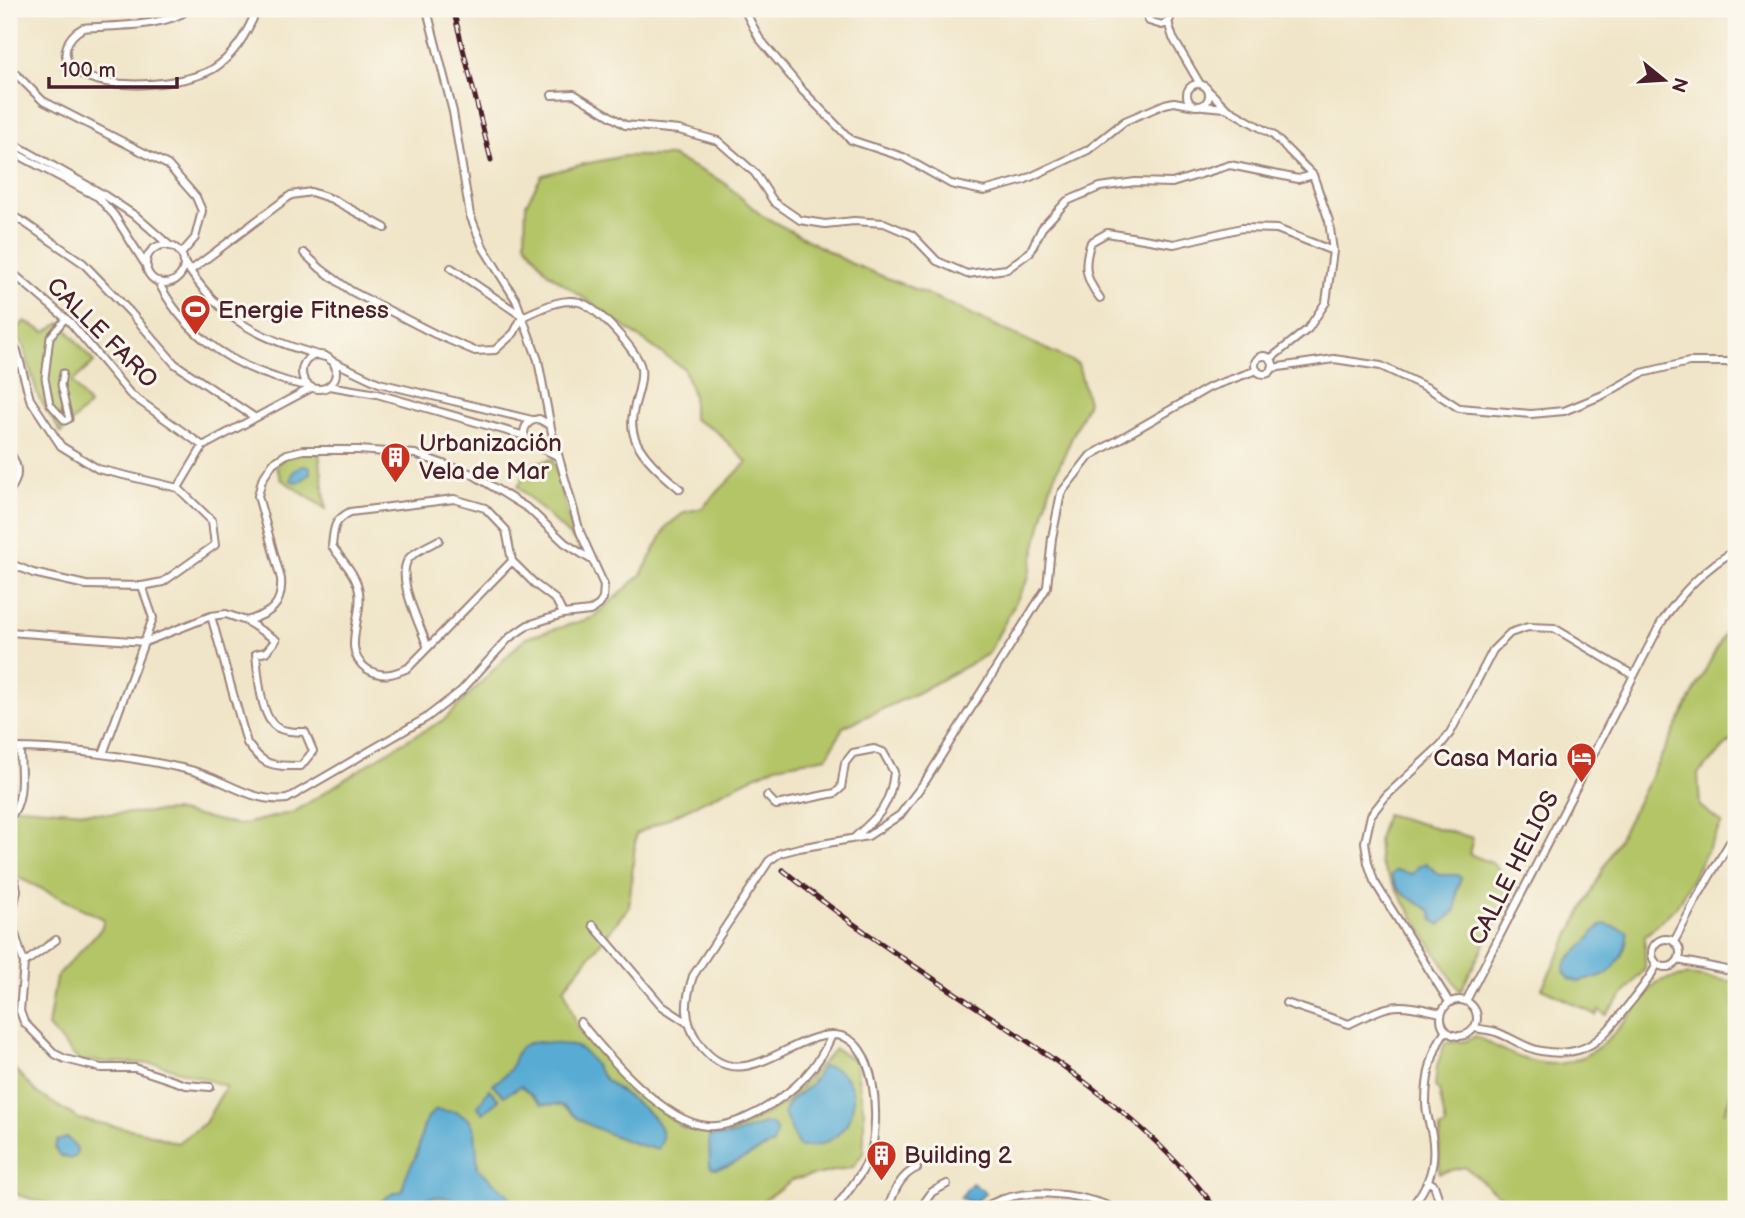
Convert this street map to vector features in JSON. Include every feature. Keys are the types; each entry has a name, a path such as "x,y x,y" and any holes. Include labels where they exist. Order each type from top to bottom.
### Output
{"street":[{"path":"188,9 178,17 161,21 83,28 72,34 68,40 67,57 77,72 109,83 128,85 189,79 214,68 235,49 248,32 257,9"},
{"path":"9,748 103,754 204,773 257,799 288,799 426,718 461,691 509,638 528,625 564,614 590,611 603,599 604,585 580,532 552,431 538,360 516,300 483,247 470,215 453,112 427,9"},
{"path":"744,9 759,38 803,91 851,139 903,157 951,184 984,191 1024,180 1088,150 1125,121 1174,102 1190,88 1200,84"},
{"path":"1146,9 1149,21 1165,24"},
{"path":"1165,24 1175,10"},
{"path":"1165,24 1200,84 1226,108 1273,135 1313,175 1329,221 1333,251 1326,302 1308,329 1270,359"},
{"path":"9,67 43,101 168,165 196,197 202,211 195,238 181,254"},
{"path":"1192,74 1188,100 1198,106"},
{"path":"1198,106 1207,102 1209,91"},
{"path":"552,95 574,94 625,125 679,130 719,141 755,173 774,202 800,219 825,224 854,221 884,223 912,235 937,261 967,274 1007,269 1030,251 1042,228 1067,201 1100,187 1135,182 1172,183 1230,165 1298,179 1313,175"},
{"path":"1174,102 1226,108"},
{"path":"9,141 101,193 137,217 181,254 210,298 234,320 269,340 327,358 379,383 531,421 540,419 547,422 552,431 549,441 538,447"},
{"path":"9,150 98,197 114,215 147,267"},
{"path":"190,271 291,195 311,192 332,199 385,228"},
{"path":"9,214 83,263 175,365 254,417"},
{"path":"1100,298 1091,287 1084,261 1091,242 1107,233 1174,244 1242,228 1277,229 1333,251"},
{"path":"170,246 158,246 152,250 146,261 149,273 158,281 187,324 218,352 254,370 297,385 320,389 329,386 377,394 525,436"},
{"path":"304,253 351,291 435,334 475,351 495,350 514,333 522,317 553,304 579,302 594,311 629,344 641,366 640,383 632,414 632,428 637,444 656,467 680,489"},
{"path":"158,281 164,283 177,279 184,268 184,262"},
{"path":"451,268 522,317"},
{"name":"CALLE FARO","path":"9,270 66,318 130,394 203,446"},
{"path":"63,373 61,385 69,419 65,421 50,404 45,378 50,337 66,318"},
{"path":"9,340 17,351 30,399 61,446 98,470 178,488 212,521 215,545 163,582 142,586 86,584 33,573 9,563"},
{"path":"309,386 302,374 304,363 313,356 327,358"},
{"path":"327,358 336,373 329,386"},
{"path":"1256,370 1257,359 1270,359"},
{"path":"1270,359 1272,368"},
{"path":"835,1209 870,1155 873,1093 872,1075 866,1057 847,1039 832,1035 805,1042 761,1062 731,1066 710,1056 688,1023 687,996 693,976 769,860 780,853 799,848 868,836 900,815 926,780 1047,587 1052,538 1061,493 1090,456 1210,387 1256,370 1264,374 1272,368 1334,359 1381,366 1428,388 1459,408 1531,414 1563,411 1603,395 1643,373 1689,362 1727,362 1736,366"},
{"path":"178,488 203,446 309,386"},
{"path":"540,419 546,402"},
{"path":"531,421 526,427 525,436 530,444 548,450 560,458"},
{"path":"246,621 262,616 274,608 282,592 281,579 258,496 262,480 273,463 287,454 303,450 415,454 471,474 529,509 565,543 590,559"},
{"path":"9,452 17,468 18,477 9,491"},
{"path":"512,561 408,668 393,675 378,676 363,666 356,657 353,643 361,607 358,587 350,570 332,546 334,528 340,518 351,512 454,499 485,508 506,530 512,561 556,600 564,614"},
{"path":"427,646 404,582 404,570 409,559 439,540"},
{"name":"CALLE HELIOS","path":"1466,1001 1661,623 1680,595 1725,556 1736,550"},
{"path":"103,754 153,618 142,586"},
{"path":"9,632 145,642 211,616 226,614 246,621 276,639 266,652 256,654 260,688 268,719 278,728 306,732 313,751 301,766 275,766 258,758 247,743 211,616"},
{"path":"1449,1002 1369,870 1365,842 1371,815 1386,796 1440,746 1450,733 1493,650 1510,633 1528,627 1553,628 1633,675"},
{"path":"9,818 20,798 20,748"},
{"path":"767,796 776,804 835,793 841,788 845,763 853,753 863,750 883,752 894,772 889,800 882,812 854,838"},
{"path":"1674,942 1736,832"},
{"path":"9,875 15,881 17,890 13,910 14,931 24,963 20,1011 24,1022 55,1054 82,1065 135,1069 186,1085 210,1087"},
{"path":"593,925 662,1006 688,1023"},
{"path":"24,963 56,940"},
{"path":"1678,960 1679,948 1674,942 1662,940 1655,945 1652,953 1657,964 1666,967 1678,960 1736,972"},
{"path":"1474,1028 1496,1032 1538,1051 1577,1051 1595,1043 1609,1030 1641,991 1657,964"},
{"path":"1409,1209 1429,1182 1433,1168 1434,1151 1426,1105 1429,1069 1445,1031 1440,1019 1441,1013 1449,1002 1461,1000 1472,1005 1477,1016 1474,1028 1460,1037 1445,1031"},
{"path":"1286,1003 1349,1024 1395,1005 1441,1013"},
{"path":"580,1022 626,1074 670,1111 686,1122 708,1126 720,1126 750,1116 792,1090 812,1069 832,1035"},
{"path":"888,1209 899,1183 907,1172 917,1168"},
{"path":"1429,1182 1434,1185 1443,1209"},
{"path":"920,1209 932,1192 947,1184"},
{"path":"982,1209 993,1201 1041,1192 1095,1200 1116,1209"}],"green space":[{"path":"624,156 671,156 722,181 761,215 850,263 941,300 1078,364 1088,402 1051,484 1028,579 988,654 917,693 843,727 827,757 776,766 636,834 629,907 564,988 578,1029 625,1081 683,1128 726,1135 784,1104 835,1049 855,1060 864,1112 863,1153 853,1167 792,1180 752,1209 386,1209 376,1205 357,1209 64,1209 9,1192 9,1063 37,1093 79,1119 144,1132 177,1143 205,1123 226,1086 158,1064 79,1061 48,1027 56,977 101,929 104,919 9,873 9,806 110,814 174,811 239,825 294,812 398,745 444,720 525,638 592,618 641,575 667,526 685,512 702,508 747,462 716,431 693,419 693,395 684,369 547,272 525,242 526,204 542,175"},
{"path":"25,321 45,332 61,323 94,362 72,382 89,405 61,433 38,396 23,345 13,332"},
{"path":"319,452 326,509 281,479 276,465 286,456"},
{"path":"553,459 575,541 518,487 530,464"},
{"path":"1736,625 1736,735 1698,774 1700,806 1722,823 1677,906 1645,936 1645,969 1606,1015 1599,1010 1596,1015 1542,988 1725,632"},
{"path":"9,753 16,753 13,802 9,802"},
{"path":"1386,814 1473,838 1469,854 1492,863 1515,885 1460,992 1380,863 1378,839"},
{"path":"1690,975 1736,982 1732,1052 1736,1078 1724,1113 1736,1085 1736,1209 1581,1209 1563,1203 1532,1206 1497,1194 1465,1167 1439,1173 1440,1129 1446,1126 1439,1090 1435,1087 1437,1066 1445,1043 1466,1041 1476,1036 1498,1048 1538,1063 1573,1061 1608,1039 1658,982"}],"water":[{"path":"302,466 310,467 310,474 301,481 294,482 291,480 293,472"},
{"path":"1426,863 1439,875 1458,875 1461,878 1456,910 1440,925 1433,920 1431,911 1398,888 1391,875 1396,870 1412,874"},
{"path":"1604,924 1627,931 1626,944 1620,957 1612,969 1601,977 1580,982 1570,979 1564,971 1568,960"},
{"path":"539,1042 572,1046 586,1053 606,1080 654,1118 662,1138 659,1148 643,1146 604,1132 582,1121 563,1106 541,1104 521,1086 504,1096 493,1085 510,1070 522,1046"},
{"path":"823,1066 838,1071 848,1081 853,1095 852,1110 846,1124 836,1136 820,1145 799,1147 784,1114 785,1109 790,1101 810,1085"},
{"path":"489,1089 499,1100 483,1113 478,1107"},
{"path":"436,1110 456,1112 470,1120 475,1131 478,1168 509,1196 517,1209 472,1209 453,1198 437,1197 414,1202 405,1209 377,1209 387,1197 403,1191 404,1181 416,1155 427,1119"},
{"path":"767,1123 774,1126 777,1133 773,1144 726,1166 713,1169 710,1166 709,1136 730,1136"},
{"path":"67,1138 77,1148 76,1156 70,1159 59,1155 55,1148 57,1141"},
{"path":"972,1183 986,1193 974,1203 960,1198"}],"railway":[{"path":"453,9 491,160"},
{"path":"783,870 861,929 1086,1083 1168,1154 1216,1209"}],"place":[{"name":"Energie Fitness","path":"195,337"},
{"name":"Urbanización Vela de Mar","path":"396,484"},
{"name":"Casa Maria","path":"1581,785"},
{"name":"Building 2","path":"881,1182"}]}
